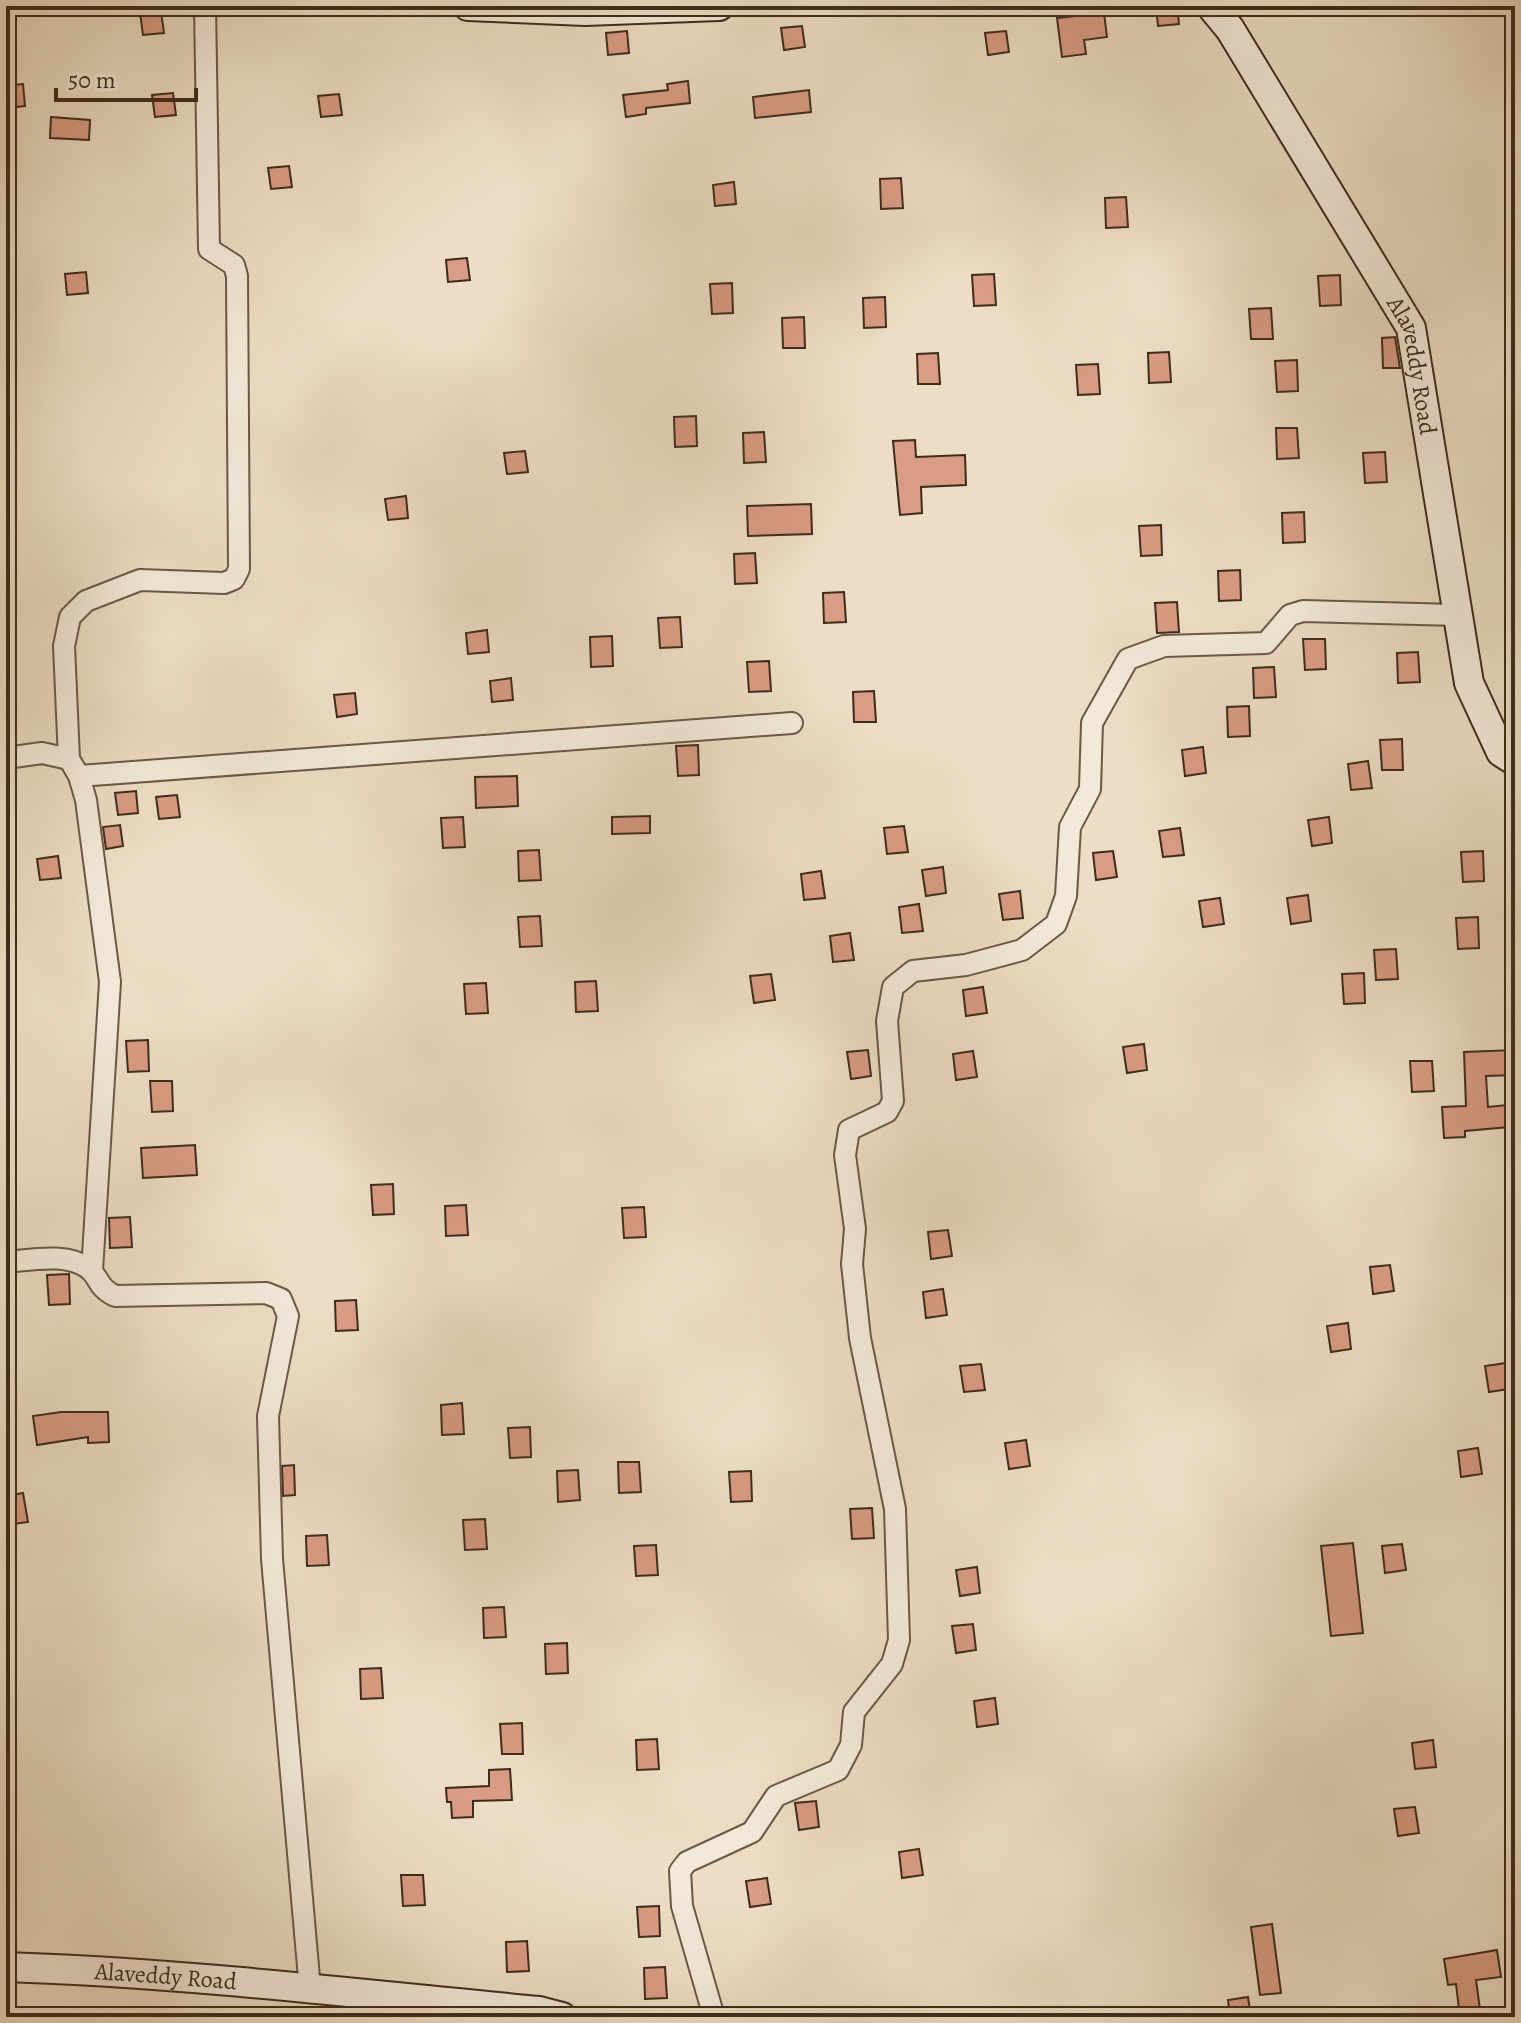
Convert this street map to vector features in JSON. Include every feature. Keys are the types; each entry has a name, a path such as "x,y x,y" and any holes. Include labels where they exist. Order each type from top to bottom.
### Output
{"street":[{"path":"205,6 209,249 234,265 237,276 239,569 234,579 224,583 140,580 86,601 70,617 64,646 74,767 86,800 110,982 92,1271 100,1288 115,1296 266,1293 281,1299 288,1316 268,1416 271,1543 310,1989"},
{"path":"468,6 585,11 719,6"},
{"name":"Alaveddy Road","path":"1211,6 1230,29 1411,328 1469,683 1501,752 1515,761"},
{"path":"714,2017 682,1906 680,1871 687,1862 752,1832 776,1796 838,1770 851,1745 854,1712 892,1664 899,1640 895,1509 860,1338 852,1264 855,1229 845,1155 849,1130 887,1112 893,1101 887,1021 893,987 913,971 966,965 1022,950 1056,924 1066,896 1070,827 1090,789 1092,723 1128,659 1164,646 1266,643 1290,615 1303,611 1457,615"},
{"path":"6,758 42,753 74,767 792,723"},
{"path":"6,1262 78,1261 92,1271"},
{"name":"Alaveddy Road","path":"6,1967 310,1989 539,2011 562,2017"}],"building":[{"path":"1156,6 1177,6 1179,24 1158,26"},
{"path":"161,11 164,33 143,35 140,13"},
{"path":"1104,13 1107,37 1084,40 1086,54 1062,57 1057,18"},
{"path":"802,26 805,47 784,50 781,28"},
{"path":"627,31 629,53 608,55 606,33"},
{"path":"1006,31 1009,52 988,55 985,33"},
{"path":"688,81 690,103 646,108 646,114 626,117 623,95 668,90 667,84"},
{"path":"23,84 25,106 6,108 6,86"},
{"path":"809,90 811,112 755,118 753,97"},
{"path":"173,93 176,115 155,117 152,95"},
{"path":"339,94 342,115 321,117 318,96"},
{"path":"51,117 90,120 89,140 50,138"},
{"path":"289,166 292,187 271,189 268,168"},
{"path":"901,178 903,208 881,209 880,179"},
{"path":"734,182 736,204 715,206 713,185"},
{"path":"1126,197 1128,227 1106,228 1105,198"},
{"path":"467,258 470,280 448,282 446,260"},
{"path":"86,272 88,293 67,295 65,274"},
{"path":"994,274 996,305 974,306 972,275"},
{"path":"1340,275 1341,305 1320,306 1318,276"},
{"path":"732,283 733,313 712,314 710,284"},
{"path":"885,297 886,327 864,328 863,298"},
{"path":"1271,308 1273,339 1251,339 1249,309"},
{"path":"804,317 805,348 783,348 782,318"},
{"path":"1395,337 1400,368 1383,368 1382,338"},
{"path":"1169,352 1171,382 1149,383 1148,353"},
{"path":"938,353 940,384 918,384 917,354"},
{"path":"1297,360 1298,391 1277,392 1275,361"},
{"path":"1098,364 1100,394 1078,395 1076,365"},
{"path":"696,416 697,446 675,447 674,417"},
{"path":"1276,428 1297,428 1299,458 1277,459"},
{"path":"764,432 766,462 744,463 743,433"},
{"path":"915,440 916,457 965,455 966,485 921,487 922,513 900,515 893,441"},
{"path":"525,451 528,472 507,474 504,453"},
{"path":"1385,452 1387,482 1365,483 1363,453"},
{"path":"406,496 408,518 388,520 385,499"},
{"path":"811,504 812,534 748,536 747,506"},
{"path":"1304,512 1305,542 1283,543 1282,513"},
{"path":"1161,525 1162,555 1141,556 1139,526"},
{"path":"755,553 757,583 735,584 734,554"},
{"path":"1240,570 1241,600 1219,601 1218,571"},
{"path":"844,592 846,622 824,623 823,593"},
{"path":"1177,602 1179,632 1157,633 1155,603"},
{"path":"680,617 682,647 660,648 658,618"},
{"path":"487,630 489,652 468,654 466,633"},
{"path":"612,636 613,666 591,667 590,637"},
{"path":"1303,639 1325,639 1326,669 1305,670"},
{"path":"1418,652 1420,682 1398,683 1397,653"},
{"path":"769,661 771,691 749,692 747,662"},
{"path":"1274,667 1276,697 1254,698 1253,668"},
{"path":"511,678 513,700 492,702 490,681"},
{"path":"874,691 876,722 854,722 853,692"},
{"path":"355,693 357,714 337,717 334,695"},
{"path":"1249,706 1250,736 1228,737 1227,707"},
{"path":"1402,739 1403,770 1382,770 1380,740"},
{"path":"698,745 699,775 678,776 676,746"},
{"path":"1203,747 1206,773 1185,776 1182,750"},
{"path":"1368,761 1372,788 1351,790 1348,764"},
{"path":"517,776 518,806 476,808 475,777"},
{"path":"136,791 138,813 118,815 115,793"},
{"path":"177,795 180,817 159,819 156,797"},
{"path":"650,816 650,833 612,834 612,817"},
{"path":"463,817 465,847 443,848 441,818"},
{"path":"1329,817 1332,843 1312,846 1308,820"},
{"path":"120,825 123,846 106,849 103,827"},
{"path":"904,826 908,852 887,854 884,828"},
{"path":"1180,828 1184,855 1163,857 1159,831"},
{"path":"539,850 541,880 519,881 518,851"},
{"path":"1113,851 1117,877 1096,880 1093,853"},
{"path":"1483,851 1484,881 1463,882 1461,852"},
{"path":"58,856 61,878 40,880 37,859"},
{"path":"943,867 946,893 926,896 922,870"},
{"path":"821,871 825,898 804,900 801,874"},
{"path":"1020,891 1023,918 1003,920 999,894"},
{"path":"1308,895 1311,921 1291,924 1287,898"},
{"path":"1220,898 1224,924 1203,927 1199,901"},
{"path":"919,904 923,931 902,933 899,907"},
{"path":"540,916 542,946 520,947 518,917"},
{"path":"1478,917 1479,948 1458,949 1456,918"},
{"path":"850,933 854,960 833,962 830,936"},
{"path":"1396,949 1398,979 1376,980 1374,950"},
{"path":"1364,973 1365,1003 1344,1004 1342,974"},
{"path":"771,974 775,1000 754,1003 750,976"},
{"path":"596,981 598,1011 576,1012 575,982"},
{"path":"486,983 488,1013 466,1014 464,984"},
{"path":"983,987 987,1013 966,1016 963,990"},
{"path":"148,1040 149,1071 128,1072 126,1041"},
{"path":"1144,1044 1147,1070 1127,1073 1123,1047"},
{"path":"868,1050 871,1076 851,1079 847,1052"},
{"path":"1515,1050 1515,1075 1486,1076 1488,1107 1507,1105 1509,1127 1465,1131 1465,1137 1444,1138 1442,1107 1466,1106 1464,1052"},
{"path":"973,1051 977,1077 956,1080 953,1054"},
{"path":"1410,1061 1432,1061 1434,1091 1412,1092"},
{"path":"150,1081 172,1081 173,1111 152,1112"},
{"path":"195,1145 197,1175 143,1178 141,1148"},
{"path":"393,1184 394,1214 373,1215 371,1185"},
{"path":"466,1205 468,1235 446,1236 445,1206"},
{"path":"644,1207 646,1237 624,1238 622,1208"},
{"path":"130,1217 132,1247 110,1248 109,1218"},
{"path":"948,1230 952,1256 931,1259 928,1232"},
{"path":"1390,1265 1394,1291 1373,1294 1370,1267"},
{"path":"69,1274 70,1304 49,1305 47,1275"},
{"path":"943,1289 947,1315 926,1318 923,1292"},
{"path":"356,1300 358,1330 336,1331 335,1301"},
{"path":"1348,1323 1351,1349 1331,1352 1327,1326"},
{"path":"1506,1363 1509,1389 1489,1392 1485,1366"},
{"path":"981,1364 985,1390 964,1392 960,1366"},
{"path":"462,1403 464,1434 442,1435 441,1405"},
{"path":"61,1412 108,1412 109,1442 88,1443 88,1437 37,1445 33,1416"},
{"path":"530,1427 531,1457 510,1458 508,1428"},
{"path":"1026,1440 1030,1466 1009,1469 1005,1443"},
{"path":"1478,1448 1482,1474 1461,1477 1458,1451"},
{"path":"618,1462 639,1462 641,1492 619,1493"},
{"path":"294,1465 295,1495 283,1496 282,1466"},
{"path":"578,1470 580,1500 558,1502 557,1471"},
{"path":"751,1471 752,1501 731,1502 729,1472"},
{"path":"23,1493 28,1522 6,1525 6,1496"},
{"path":"872,1508 874,1538 852,1539 850,1509"},
{"path":"485,1519 487,1549 465,1550 463,1520"},
{"path":"327,1535 329,1565 307,1566 306,1536"},
{"path":"1353,1543 1363,1633 1331,1636 1321,1546"},
{"path":"1402,1544 1406,1570 1385,1573 1382,1546"},
{"path":"656,1545 658,1575 636,1576 634,1546"},
{"path":"977,1567 980,1593 960,1596 956,1570"},
{"path":"504,1607 506,1637 484,1638 483,1608"},
{"path":"973,1624 976,1650 956,1653 952,1626"},
{"path":"567,1643 568,1673 546,1674 545,1644"},
{"path":"381,1668 383,1698 361,1699 360,1669"},
{"path":"995,1698 998,1724 977,1727 974,1701"},
{"path":"522,1723 523,1754 502,1754 500,1724"},
{"path":"657,1739 659,1769 637,1770 636,1740"},
{"path":"1433,1740 1436,1767 1415,1769 1412,1743"},
{"path":"510,1769 512,1800 473,1801 473,1817 452,1818 446,1788 489,1786 489,1770"},
{"path":"816,1801 819,1827 799,1830 795,1803"},
{"path":"1415,1807 1419,1833 1398,1836 1394,1809"},
{"path":"919,1849 923,1875 902,1878 899,1852"},
{"path":"401,1875 423,1875 425,1905 403,1906"},
{"path":"767,1878 771,1904 750,1907 746,1881"},
{"path":"659,1906 660,1936 639,1937 637,1907"},
{"path":"1272,1924 1281,1993 1260,1995 1251,1927"},
{"path":"527,1941 529,1971 507,1972 506,1942"},
{"path":"1497,1950 1501,1977 1476,1980 1481,2017 1460,2017 1456,1984 1448,1985 1444,1959"},
{"path":"665,1967 667,1998 645,1999 644,1968"},
{"path":"1248,1997 1251,2017 1230,2017 1228,2000"}]}
